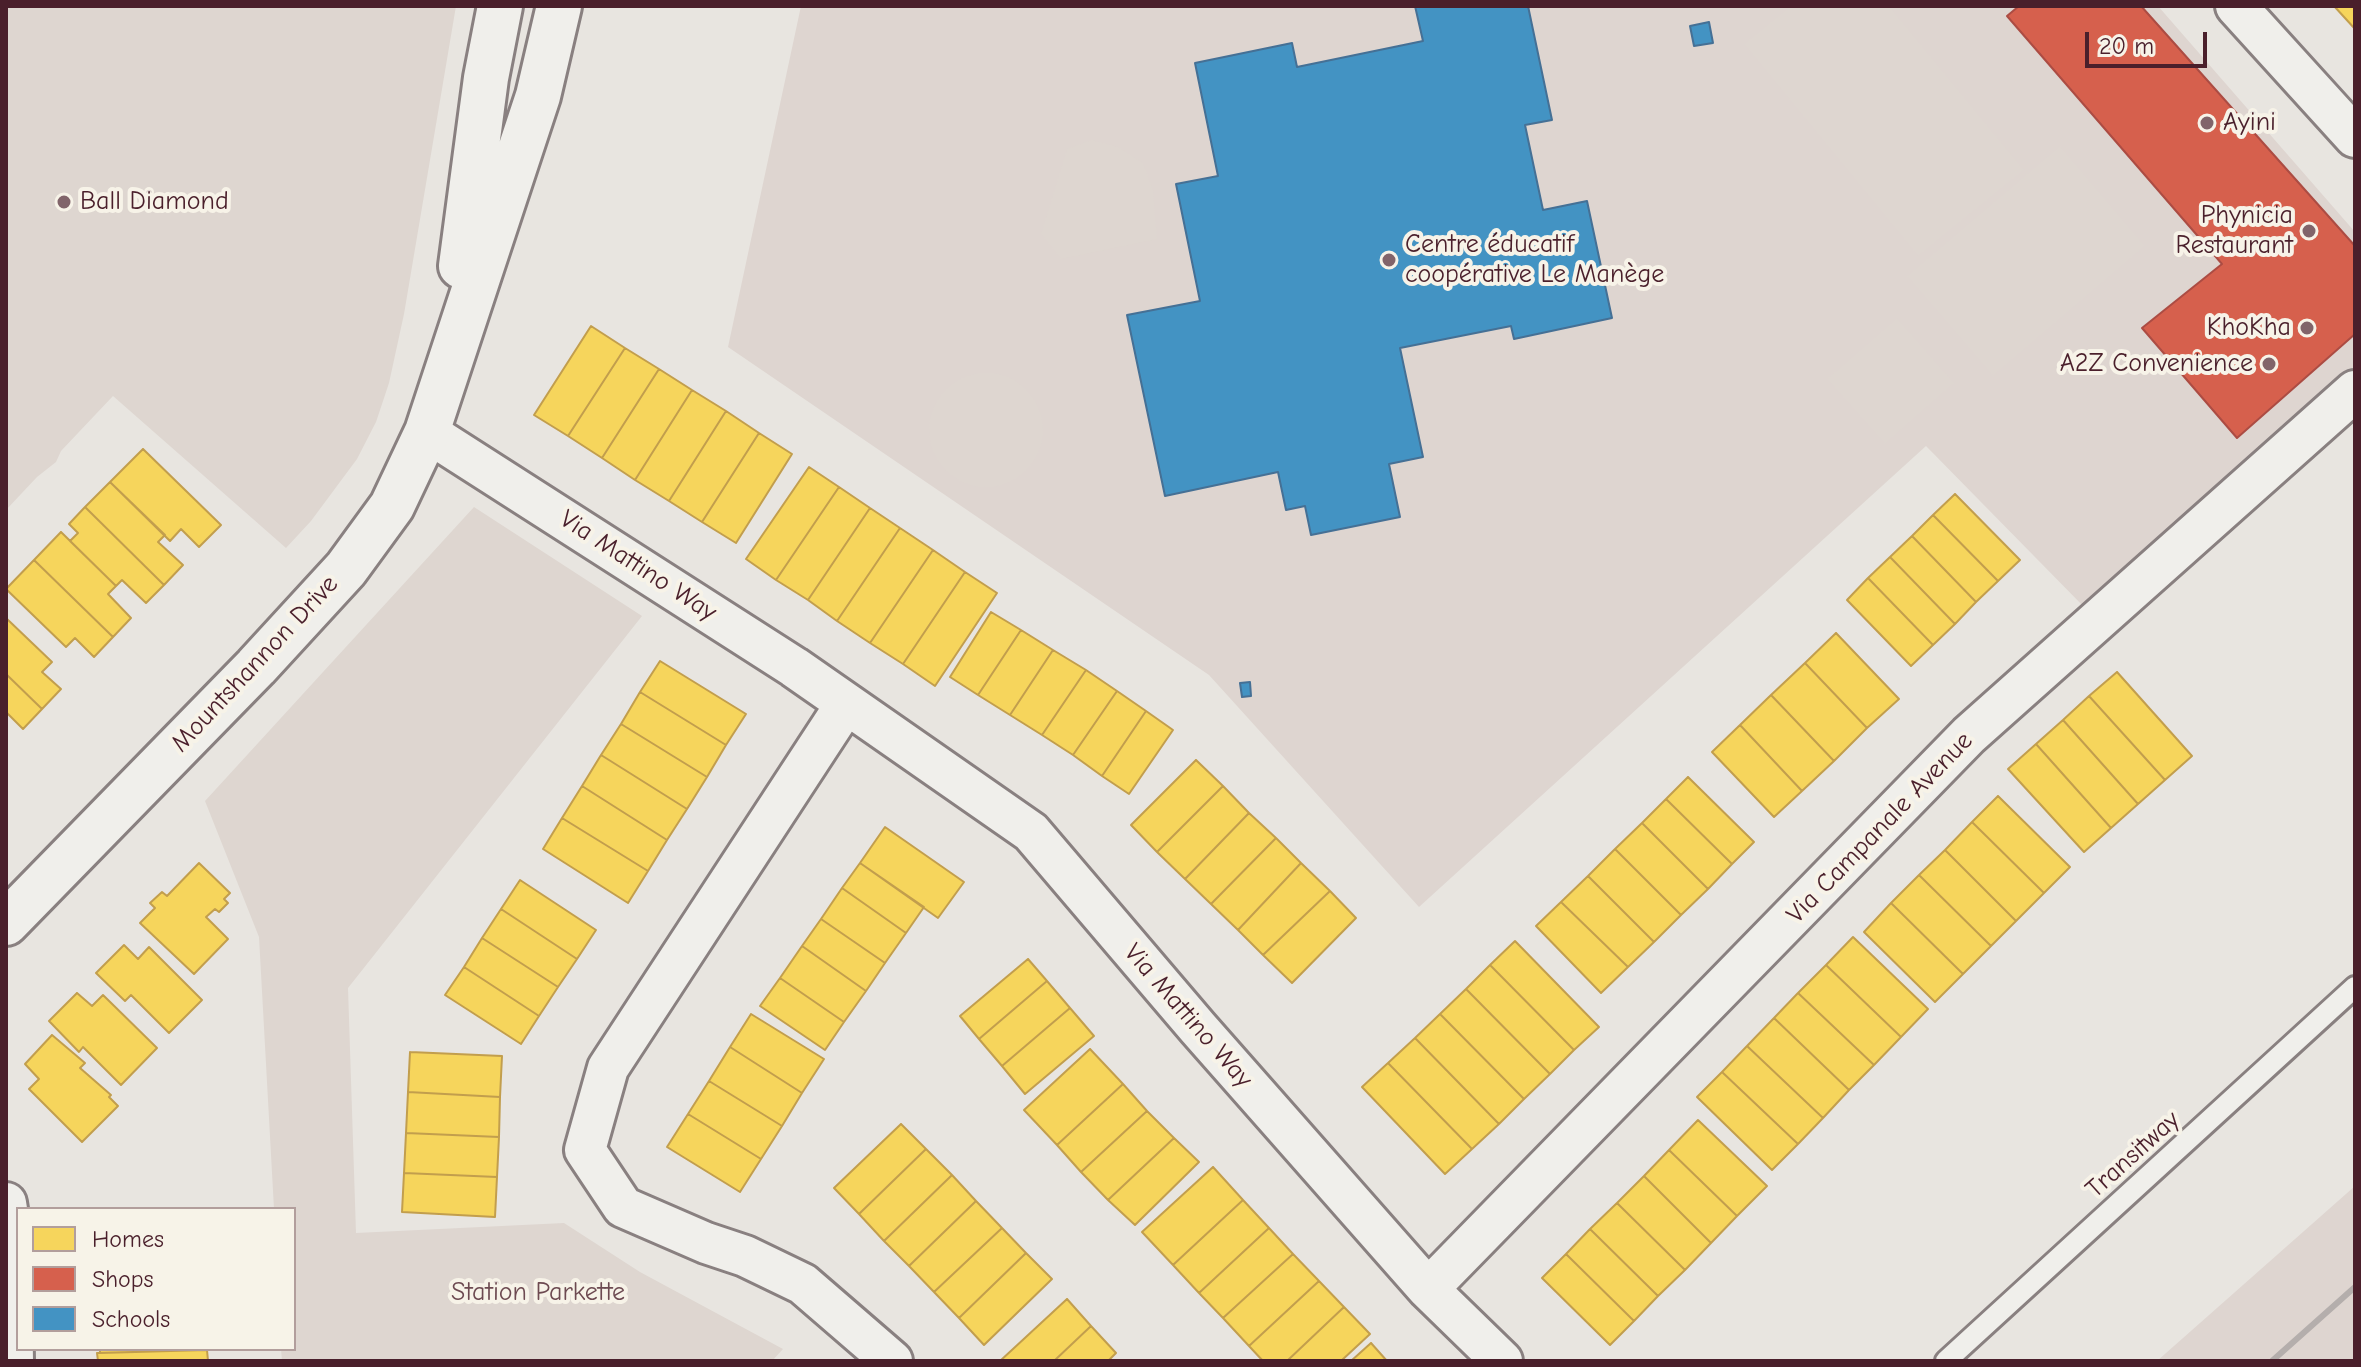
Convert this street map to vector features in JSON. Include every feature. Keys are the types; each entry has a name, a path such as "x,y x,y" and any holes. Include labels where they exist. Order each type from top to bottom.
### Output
{"street":[{"name":"Mountshannon Drive","path":"448,367 486,78 500,6"},
{"name":"Mountshannon Drive","path":"6,923 256,667 346,569 392,506 427,432 538,96 559,6"},
{"path":"2236,6 2355,137"},
{"name":"Via Campanale Avenue","path":"1428,1289 1969,735 2355,391"},
{"name":"Via Mattino Way","path":"427,432 794,667 1031,832 1198,1028 1428,1289 1502,1361"},
{"path":"846,704 608,1068 585,1150 623,1207 706,1243 745,1256 803,1284 892,1361"},
{"path":"6,1203 11,1235 13,1361"}],"lane":[{"name":"Transitway","path":"1946,1361 2355,987"}],"shaded area":[{"path":"801,6 2158,6 2355,232 2355,373 2088,611 1926,446 1419,907 1209,675 728,347"},
{"path":"2355,1186 2355,1361 2157,1361"}],"green space":[{"path":"6,6 456,6 404,314 389,383 376,422 357,459 311,521 286,548 113,396 61,451 56,462 6,510"},
{"path":"1791,6 1889,6 2024,170 1918,256 1744,44"},
{"path":"1091,140 1118,147 1143,163 1153,190 1157,239 1061,259 1041,234 1067,149"},
{"path":"2060,146 2145,246 1993,376 1907,276"},
{"path":"1897,318 1954,383 1885,444 1827,379"},
{"path":"986,373 1008,378 1026,390 1038,408 1043,430 1038,452 1026,470 1008,482 986,487 964,482 946,470 934,452 929,430 934,408 946,390 964,378"},
{"name":"Station Parkette","path":"474,507 642,616 348,988 356,1233 564,1223 640,1272 783,1349 772,1361 282,1361 281,1351 296,1351 296,1207 274,1207 259,937 205,801"}],"building: Homes":[{"path":"2334,6 2355,6 2355,29"},
{"path":"591,326 625,348 568,436 534,415"},
{"path":"625,348 659,369 602,458 568,436"},
{"path":"659,369 692,390 635,480 602,458"},
{"path":"692,390 726,411 669,501 635,480"},
{"path":"726,411 759,433 702,522 669,501"},
{"path":"759,433 792,454 736,543 702,522"},
{"path":"143,449 221,525 199,547 181,529 170,541 110,482"},
{"path":"809,467 839,487 776,580 746,559"},
{"path":"110,482 165,535 158,542 183,565 164,585 85,507"},
{"path":"839,487 870,508 808,600 776,580"},
{"path":"1955,494 2020,560 1998,581 1933,515"},
{"path":"85,507 164,585 146,603 122,580 116,586 70,541 78,533 69,524"},
{"path":"870,508 900,528 837,621 808,600"},
{"path":"1933,515 1998,581 1976,602 1912,536"},
{"path":"900,528 933,550 870,643 837,621"},
{"path":"61,532 116,586 108,594 131,618 113,637 34,560"},
{"path":"1912,536 1976,602 1955,624 1890,557"},
{"path":"933,550 965,572 903,664 870,643"},
{"path":"1890,557 1955,624 1933,645 1868,578"},
{"path":"34,560 113,637 94,657 75,638 66,647 6,589"},
{"path":"965,572 997,593 935,686 903,664"},
{"path":"1868,578 1933,645 1911,666 1847,600"},
{"path":"991,612 1021,630 978,695 950,677"},
{"path":"6,618 52,662 42,672 61,689 42,709 6,674"},
{"path":"1021,630 1053,650 1010,715 978,695"},
{"path":"1836,633 1899,699 1867,728 1805,663"},
{"path":"1053,650 1086,670 1042,735 1010,715"},
{"path":"660,661 746,714 726,745 640,692"},
{"path":"1805,663 1867,728 1834,761 1771,695"},
{"path":"1086,670 1117,691 1073,755 1042,735"},
{"path":"2117,672 2192,756 2165,780 2089,696"},
{"path":"6,674 42,709 23,729 6,712"},
{"path":"1117,691 1146,711 1102,776 1073,755"},
{"path":"640,692 726,745 707,777 621,724"},
{"path":"1771,695 1834,761 1802,791 1740,725"},
{"path":"2089,696 2165,780 2138,804 2063,720"},
{"path":"1146,711 1173,730 1129,794 1102,776"},
{"path":"2063,720 2138,804 2111,828 2036,744"},
{"path":"621,724 707,777 687,809 601,755"},
{"path":"1740,725 1802,791 1774,817 1712,752"},
{"path":"2036,744 2111,828 2084,852 2008,769"},
{"path":"601,755 687,809 667,840 582,786"},
{"path":"1196,760 1223,786 1157,852 1131,825"},
{"path":"1688,777 1754,842 1732,864 1666,799"},
{"path":"582,786 667,840 648,871 562,818"},
{"path":"1223,786 1249,813 1185,879 1157,852"},
{"path":"1998,796 2070,867 2044,893 1972,822"},
{"path":"1666,799 1732,864 1708,889 1642,823"},
{"path":"1249,813 1276,838 1211,904 1185,879"},
{"path":"562,818 648,871 628,903 543,849"},
{"path":"1972,822 2044,893 2016,921 1945,850"},
{"path":"1642,823 1708,889 1681,915 1615,849"},
{"path":"885,827 964,882 938,918 860,863"},
{"path":"1276,838 1301,863 1238,930 1211,904"},
{"path":"1615,849 1681,915 1654,942 1588,876"},
{"path":"1945,850 2016,921 1991,946 1919,875"},
{"path":"199,863 230,893 224,899 228,903 219,912 215,909 206,917 228,939 194,974 140,923 155,908 150,903 162,892 167,896"},
{"path":"860,863 924,907 906,933 842,888"},
{"path":"1301,863 1330,891 1263,955 1238,930"},
{"path":"1919,875 1991,946 1963,974 1891,903"},
{"path":"1588,876 1654,942 1628,967 1561,902"},
{"path":"520,880 596,930 577,959 501,909"},
{"path":"842,888 906,933 885,963 821,919"},
{"path":"1330,891 1356,918 1292,983 1263,955"},
{"path":"1561,902 1628,967 1601,993 1536,926"},
{"path":"1891,903 1963,974 1935,1002 1864,932"},
{"path":"501,909 577,959 558,987 482,938"},
{"path":"821,919 885,963 866,991 802,946"},
{"path":"1853,937 1928,1009 1901,1037 1826,965"},
{"path":"482,938 558,987 539,1016 464,967"},
{"path":"1515,941 1599,1027 1574,1050 1490,965"},
{"path":"124,945 138,959 149,947 202,1000 169,1033 131,995 125,1001 96,973"},
{"path":"802,946 866,991 844,1022 780,978"},
{"path":"1028,959 1047,981 979,1039 960,1016"},
{"path":"1490,965 1574,1050 1550,1074 1466,989"},
{"path":"1826,965 1901,1037 1874,1065 1798,993"},
{"path":"464,967 539,1016 521,1044 445,995"},
{"path":"780,978 844,1022 825,1050 760,1006"},
{"path":"1047,981 1070,1008 1002,1066 979,1039"},
{"path":"1466,989 1550,1074 1524,1099 1440,1014"},
{"path":"77,993 92,1006 103,995 157,1048 121,1085 83,1047 79,1052 49,1021"},
{"path":"1798,993 1874,1065 1849,1090 1774,1018"},
{"path":"1070,1008 1094,1036 1025,1094 1002,1066"},
{"path":"751,1014 824,1059 802,1093 730,1047"},
{"path":"1440,1014 1524,1099 1499,1124 1415,1038"},
{"path":"1774,1018 1849,1090 1823,1118 1747,1046"},
{"path":"52,1035 85,1063 80,1068 111,1095 109,1097 118,1106 82,1142 29,1089 39,1079 25,1064"},
{"path":"1415,1038 1499,1124 1472,1149 1388,1063"},
{"path":"1747,1046 1823,1118 1798,1144 1722,1072"},
{"path":"730,1047 802,1093 782,1126 709,1081"},
{"path":"1090,1049 1123,1084 1057,1145 1024,1110"},
{"path":"410,1052 502,1056 500,1097 408,1092"},
{"path":"1388,1063 1472,1149 1445,1174 1362,1087"},
{"path":"1722,1072 1798,1144 1772,1170 1697,1097"},
{"path":"709,1081 782,1126 761,1159 688,1114"},
{"path":"1123,1084 1147,1111 1081,1172 1057,1145"},
{"path":"408,1092 500,1097 499,1137 406,1133"},
{"path":"1147,1111 1174,1138 1108,1200 1081,1172"},
{"path":"688,1114 761,1159 740,1192 667,1147"},
{"path":"1698,1120 1767,1186 1737,1216 1669,1150"},
{"path":"901,1124 926,1149 859,1214 834,1188"},
{"path":"406,1133 499,1137 497,1177 404,1173"},
{"path":"1174,1138 1199,1162 1135,1225 1108,1200"},
{"path":"926,1149 952,1175 884,1241 859,1214"},
{"path":"1669,1150 1737,1216 1711,1243 1644,1176"},
{"path":"1213,1167 1243,1200 1173,1265 1142,1232"},
{"path":"404,1173 497,1177 495,1217 402,1212"},
{"path":"952,1175 976,1201 909,1266 884,1241"},
{"path":"1644,1176 1711,1243 1685,1270 1617,1203"},
{"path":"1243,1200 1269,1228 1199,1293 1173,1265"},
{"path":"976,1201 1002,1228 934,1292 909,1266"},
{"path":"1617,1203 1685,1270 1658,1296 1590,1229"},
{"path":"1002,1228 1026,1253 959,1318 934,1292"},
{"path":"1269,1228 1293,1254 1223,1318 1199,1293"},
{"path":"1590,1229 1658,1296 1634,1321 1566,1254"},
{"path":"1026,1253 1052,1279 984,1345 959,1318"},
{"path":"1293,1254 1319,1281 1249,1346 1223,1318"},
{"path":"1566,1254 1634,1321 1610,1345 1542,1278"},
{"path":"1319,1281 1344,1307 1287,1361 1263,1361 1249,1346"},
{"path":"1067,1299 1091,1326 1054,1361 1000,1361"},
{"path":"1344,1307 1370,1334 1341,1361 1287,1361"},
{"path":"1091,1326 1116,1353 1108,1361 1054,1361"},
{"path":"1371,1343 1387,1361 1351,1361"},
{"path":"100,1351 171,1351 100,1353"},
{"path":"207,1351 208,1361 98,1361 97,1353"}],"building: Shops":[{"path":"2019,6 2141,6 2355,246 2355,334 2237,438 2142,328 2222,264 2007,16"}],"building: Schools":[{"path":"1415,6 1528,6 1552,120 1525,125 1543,210 1587,201 1612,318 1514,339 1511,326 1400,348 1423,457 1389,464 1400,517 1311,535 1305,506 1286,510 1278,472 1165,496 1127,315 1200,301 1176,184 1218,176 1195,63 1292,43 1297,67 1423,41"},
{"path":"1709,22 1713,43 1694,46 1690,26"},
{"path":"1250,682 1251,696 1242,697 1240,683"}],"railway":[{"path":"2272,1361 2355,1287"}],"place":[{"name":"Ayini","path":"2207,123"},
{"name":"Ball Diamond","path":"64,202"},
{"name":"Phynicia Restaurant","path":"2309,231"},
{"name":"Centre éducatif coopérative Le Manège","path":"1389,260"},
{"name":"KhoKha","path":"2307,328"},
{"name":"A2Z Convenience","path":"2269,364"}]}
